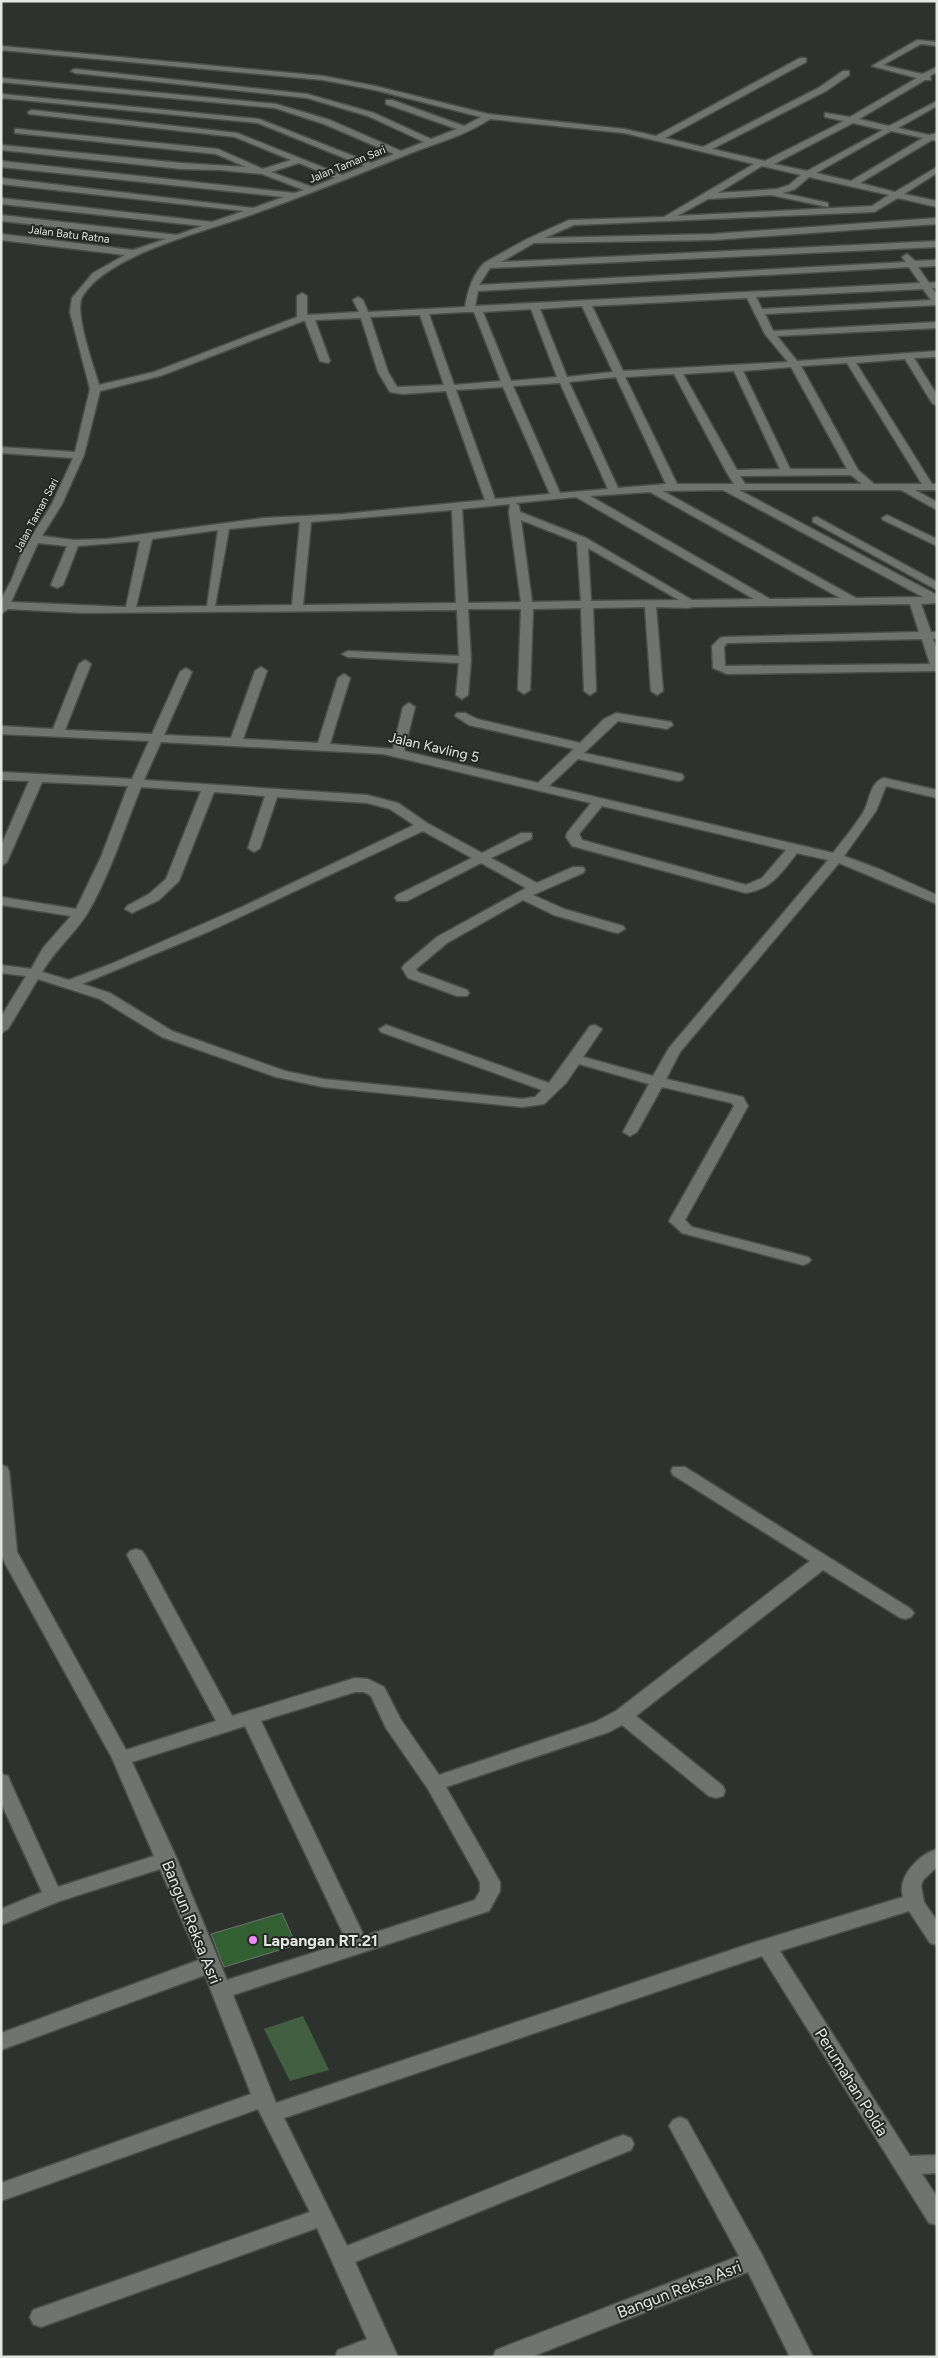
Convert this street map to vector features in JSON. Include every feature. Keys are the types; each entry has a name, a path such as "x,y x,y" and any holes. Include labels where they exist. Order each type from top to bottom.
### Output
{"street":[{"path":"937,44 920,42 876,66 937,80"},
{"path":"1,48 299,85 326,100 415,134 432,143"},
{"path":"657,139 803,60"},
{"path":"666,219 764,163 852,120 937,69"},
{"path":"75,70 299,85 368,86 488,116 582,125 657,139 937,204"},
{"path":"703,150 823,89 846,73"},
{"path":"1,80 276,106 327,122 401,154"},
{"path":"3,149 55,85"},
{"path":"22,126 197,150 224,145 259,121 299,85"},
{"path":"1,96 259,121 371,166"},
{"path":"389,102 465,129"},
{"path":"702,197 770,193 788,189 809,174 937,103"},
{"path":"32,112 224,145 298,161 343,178"},
{"path":"828,115 935,137"},
{"name":"Jalan Taman Sari","path":"3,608 35,539 56,504 78,455 95,389 75,312 77,298 96,275 134,253 312,190 432,143 465,129 488,116"},
{"path":"853,184 935,137"},
{"path":"224,145 262,172"},
{"path":"3,149 262,172 312,190"},
{"path":"262,172 298,161"},
{"path":"1,164 294,196"},
{"path":"556,496 473,310 473,288 481,270 530,241 572,222 705,218 842,209 874,209 895,194 937,170"},
{"path":"1,181 253,210"},
{"path":"729,184 842,209"},
{"path":"1,201 213,224"},
{"path":"757,312 937,302 874,209"},
{"path":"1,218 178,238"},
{"path":"705,218 723,254 770,334 794,363 854,472 872,488"},
{"path":"487,265 723,254 891,236 937,221"},
{"path":"530,241 891,236 937,244"},
{"name":"Jalan Batu Ratna","path":"1,237 134,253"},
{"path":"95,389 157,374 306,318 424,314 585,302 912,264 937,263"},
{"path":"473,288 742,284 937,285"},
{"path":"302,296 306,318 325,362"},
{"path":"358,300 367,316 384,376 394,390 403,392 618,374 937,354"},
{"path":"585,302 673,488"},
{"path":"534,306 563,380 615,492"},
{"path":"424,314 491,502"},
{"path":"770,334 937,325"},
{"path":"908,356 937,403"},
{"path":"849,359 933,487"},
{"path":"737,368 786,472"},
{"path":"677,371 741,487"},
{"path":"1,450 78,455"},
{"path":"732,473 854,472"},
{"path":"725,487 937,600"},
{"path":"35,539 74,543 107,542 263,521 306,520 578,494 673,488 933,487"},
{"path":"903,488 937,507"},
{"path":"654,490 854,601"},
{"path":"578,494 767,602"},
{"path":"514,500 514,513 527,603 524,690"},
{"path":"457,506 465,660 462,696"},
{"path":"514,513 582,540 687,603"},
{"path":"886,518 937,544"},
{"path":"297,605 306,520"},
{"path":"817,520 937,587"},
{"path":"211,604 224,527"},
{"path":"131,605 147,536"},
{"path":"582,540 590,691"},
{"path":"57,585 74,543"},
{"path":"914,600 931,635 937,667 727,670 719,668 718,643 724,640 931,635"},
{"path":"586,603 650,605 705,602 937,600"},
{"path":"3,608 69,608 83,610 462,603 687,603"},
{"path":"69,608 87,605 131,605 160,608 211,604 249,607"},
{"path":"650,605 657,691"},
{"path":"348,654 465,660"},
{"path":"58,733 85,664"},
{"path":"236,742 261,671"},
{"path":"1,1028 48,951 80,914 108,857 136,782 186,672"},
{"path":"323,746 344,678"},
{"path":"398,753 409,707"},
{"path":"461,716 473,722 678,777"},
{"path":"540,788 608,722 616,717 668,725"},
{"name":"Jalan Kavling 5","path":"1,730 323,746 372,749 398,753 598,803 836,858 890,877 901,885 937,900"},
{"path":"1,776 136,782 367,800 394,806 423,826 480,859 536,888"},
{"path":"1,862 37,778"},
{"path":"630,1132 674,1051 836,858 870,811 880,785 884,782 937,794"},
{"path":"132,910 154,897 172,881 210,788"},
{"path":"254,848 272,793"},
{"path":"598,803 574,833 572,837 577,843 746,889 756,889 766,882 793,849"},
{"path":"71,984 135,960 241,913 423,826"},
{"path":"402,898 526,836"},
{"path":"462,993 413,975 409,968 442,940 536,888 578,870"},
{"path":"523,896 559,912 618,929"},
{"path":"1,901 80,914"},
{"path":"1,969 33,973 105,996 125,1006 167,1034 281,1074 323,1084 522,1103 539,1102 552,1089 595,1029"},
{"path":"386,1029 552,1089"},
{"path":"575,1059 656,1081 738,1100 741,1106 677,1221 687,1230 803,1260"},
{"path":"679,1471 905,1613"},
{"name":"Bangun Reksa Asri","path":"2,1483 5,1553 122,1758 167,1859 268,2106 323,2217 384,2350"},
{"path":"136,1555 228,1726"},
{"path":"435,1784 602,1727 623,1716 822,1560"},
{"path":"122,1758 356,1685 368,1686 378,1692 393,1723 435,1784 490,1882 488,1898 482,1906 220,1991"},
{"path":"623,1716 640,1727 716,1792"},
{"path":"250,1718 358,1945"},
{"path":"1,1781 53,1896"},
{"path":"937,1856 918,1868 911,1888 913,1902 937,1937"},
{"path":"1,1917 53,1896 167,1859"},
{"path":"1,2192 913,1902"},
{"name":"Perumahan Polda","path":"767,1947 937,2216"},
{"path":"1,2042 211,1964"},
{"path":"680,2126 753,2260"},
{"path":"341,2258 623,2144"},
{"path":"904,2165 937,2164"},
{"path":"41,2316 323,2217"},
{"name":"Bangun Reksa Asri","path":"504,2357 753,2260 802,2357"},
{"path":"346,2357 384,2350"}],"green space":[{"path":"303,2016 329,2070 290,2081 264,2029"}],"building":[{"name":"Lapangan RT.21","path":"282,1913 296,1945 224,1967 211,1934"}],"place":[{"name":"Lapangan RT.21","path":"253,1940"}]}
